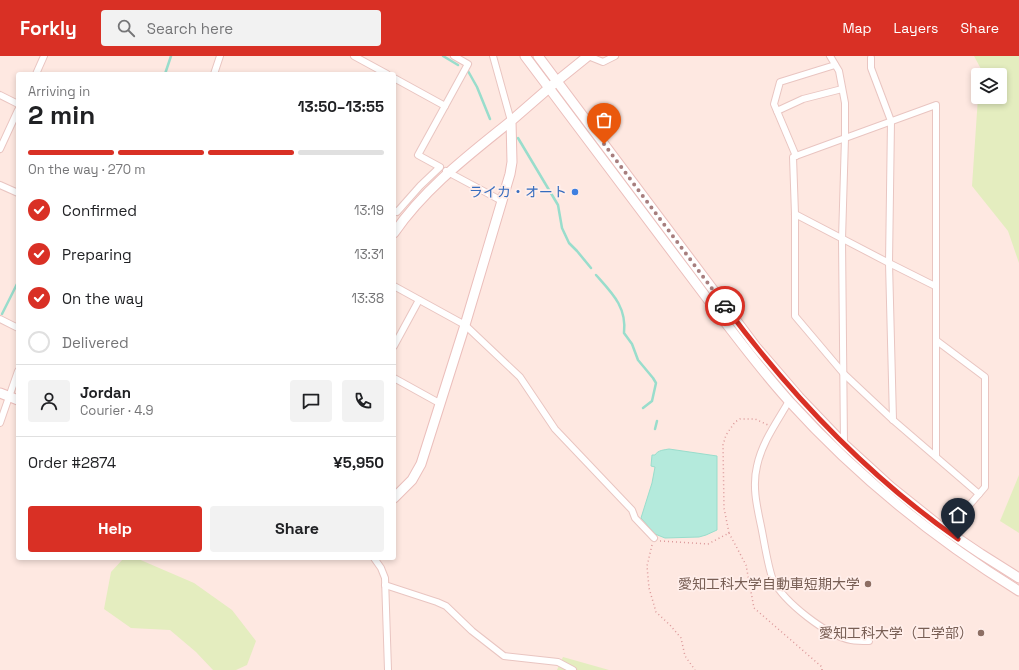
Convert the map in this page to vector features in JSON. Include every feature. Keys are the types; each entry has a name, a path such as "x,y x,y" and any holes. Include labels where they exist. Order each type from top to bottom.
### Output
{"main road":[{"path":"525,56 743,345 789,401 841,454 932,533 983,569 1019,591"},
{"path":"538,56 756,347 799,397 844,444 891,487 947,531 1019,578"},
{"path":"396,230 410,210 448,172 588,56"},
{"path":"396,496 412,480 421,464 466,325 510,174 512,162 511,121"},
{"path":"0,393 14,399"}],"street":[{"path":"37,72 44,56"},
{"path":"215,72 220,56"},
{"path":"354,56 383,72"},
{"path":"454,56 468,64 418,155 502,201"},
{"path":"493,56 511,121"},
{"path":"588,56 603,62 615,56"},
{"path":"830,56 839,71 845,103 842,239 844,444"},
{"path":"871,58 871,68 891,121 888,263 893,420"},
{"path":"796,156 774,104 780,82 835,65"},
{"path":"396,79 445,106"},
{"path":"777,111 803,99 842,89"},
{"path":"0,95 16,103"},
{"path":"936,456 936,105 793,157 795,214 795,316 844,374 893,420 979,494"},
{"path":"0,149 16,114"},
{"path":"396,211 398,212 420,186 440,167"},
{"path":"0,184 16,192"},
{"path":"795,214 935,286"},
{"path":"396,287 466,325 520,377 555,428 632,510 635,518 654,538"},
{"path":"396,342 419,300"},
{"path":"0,319 16,327"},
{"path":"937,341 985,376 984,487 947,531"},
{"path":"396,379 440,404"},
{"path":"0,423 14,399 16,385"},
{"path":"789,401 773,427 761,454 756,467 754,486 773,580 789,601 816,624 850,640 870,641"},
{"path":"375,560 381,568 385,585 388,670"},
{"path":"385,585 446,606 472,630 504,656 558,662 573,670"}],"path":[{"path":"773,427 755,419 740,419 734,422 726,435 723,445 724,508 729,532 746,565 754,608 822,667 822,670"},
{"path":"695,670 685,656 681,638 656,612 649,588 647,566 654,538 660,542 708,544 729,532"}],"green space":[{"path":"974,56 1019,56 1019,263 1008,231 972,186 978,104 1007,104 1007,68 980,68"},
{"path":"1019,475 1019,533 1000,521"},
{"path":"122,560 141,560 194,583 232,610 256,641 247,665 236,670 213,670 196,652 170,630 131,628 104,609 111,572"},
{"path":"563,657 609,670 557,670"}],"water":[{"path":"669,449 717,456 717,530 699,537 665,538 655,534 641,518 652,483 655,467 651,466 652,455 655,455 661,450"}],"waterway":[{"path":"166,72 171,56"},
{"path":"443,56 458,65"},
{"path":"468,71 477,87 490,119"},
{"path":"518,138 558,205 562,228 569,243 591,268"},
{"path":"596,275 613,294 621,308 624,333 632,344 638,360 656,383 652,401 643,408"},
{"path":"2,314 16,286"},
{"path":"655,429 657,421"}],"way so far":[{"path":"604,144 725,306"}],"place":[{"name":"ライカ・オート","path":"575,192"},
{"name":"愛知工科大学自動車短期大学","path":"868,584"},
{"name":"愛知工科大学（工学部）","path":"981,633"}],"route":[{"path":"725,306 764,357 799,397 844,444 891,487 958,539"}]}
